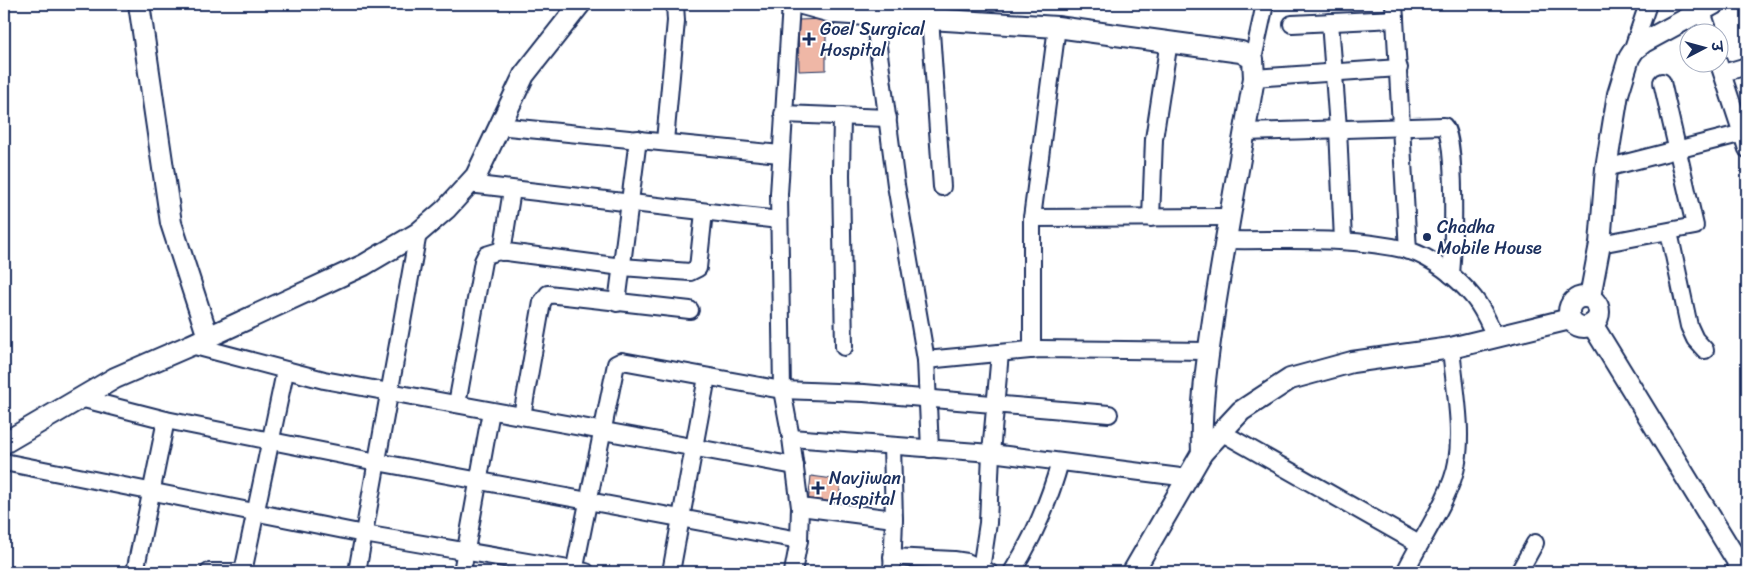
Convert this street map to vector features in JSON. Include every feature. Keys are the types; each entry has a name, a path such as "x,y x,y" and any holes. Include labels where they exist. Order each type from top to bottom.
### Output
{"street":[{"path":"139,4 170,223 200,341"},
{"path":"4,443 115,378 364,265 418,233 446,209 469,184 482,164 498,126 524,75 580,4"},
{"path":"664,141 676,21 675,4"},
{"path":"790,4 780,154 779,220 782,390 791,438 800,507 799,540 793,572"},
{"path":"802,4 835,13 1057,27 1169,41 1241,52 1254,69 1335,74 1399,68"},
{"path":"835,13 856,4"},
{"path":"1202,453 1201,419 1208,351 1228,217 1245,132 1265,4"},
{"path":"1590,297 1600,244 1606,168 1618,94 1648,4"},
{"path":"1631,54 1644,42 1708,8 1709,22"},
{"path":"1292,24 1330,22 1395,11 1408,251"},
{"path":"874,16 896,185 926,360 930,449"},
{"path":"930,18 942,187"},
{"path":"1330,22 1335,74 1343,242"},
{"path":"1032,350 1032,218 1057,27"},
{"path":"1151,218 1154,139 1169,41"},
{"path":"1728,67 1747,66"},
{"path":"1723,72 1745,132 1747,149"},
{"path":"1600,244 1693,228 1695,223 1662,82"},
{"path":"783,114 888,118"},
{"path":"842,116 841,175 844,347"},
{"path":"498,126 780,154"},
{"path":"1245,132 1444,126 1450,133 1454,238 1451,275"},
{"path":"1606,168 1745,132"},
{"path":"617,303 638,139"},
{"path":"469,184 779,220"},
{"path":"502,252 512,190"},
{"path":"457,404 483,260 491,252 622,267 690,272 696,270 704,212"},
{"path":"1032,218 1228,217"},
{"path":"1669,232 1690,326 1695,339 1705,350"},
{"path":"357,572 418,233"},
{"path":"1225,240 1343,242 1408,251 1430,260 1451,275 1474,297 1483,310 1496,338"},
{"path":"522,416 544,297 552,294 690,310"},
{"path":"1578,297 1590,297 1595,301 1599,314 1592,324 1580,327 1570,319 1569,306 1572,301 1578,297"},
{"path":"1133,572 1202,453 1241,411 1290,379 1352,362 1450,348 1570,319"},
{"path":"1592,324 1743,563"},
{"path":"200,341 285,372 795,466"},
{"path":"1405,572 1450,487 1457,464 1459,438 1450,348"},
{"path":"926,360 1032,350 1208,351"},
{"path":"892,446 894,518 892,565 954,560 967,562 985,570 991,453 1000,353"},
{"path":"4,462 364,534 578,572 602,431 616,364 619,362 630,361 782,390 864,392 1109,414"},
{"path":"244,572 285,372"},
{"path":"671,572 706,377"},
{"path":"80,398 166,420 377,462 799,540"},
{"path":"462,572 491,411"},
{"path":"135,572 166,420"},
{"path":"1220,432 1419,544"},
{"path":"791,438 991,453 1188,478"},
{"path":"1012,572 1040,521 1050,498 1060,462"},
{"path":"800,507 894,518"},
{"path":"1520,572 1535,543"},
{"path":"209,572 236,572"}],"building":[{"path":"826,19 826,70 799,71 798,20"},
{"path":"811,476 841,480 838,507 808,503"}],"place":[{"name":"Goel Surgical Hospital","path":"809,39"},
{"name":"Chadha Mobile House","path":"1427,237"},
{"name":"Navjiwan Hospital","path":"818,488"}]}
